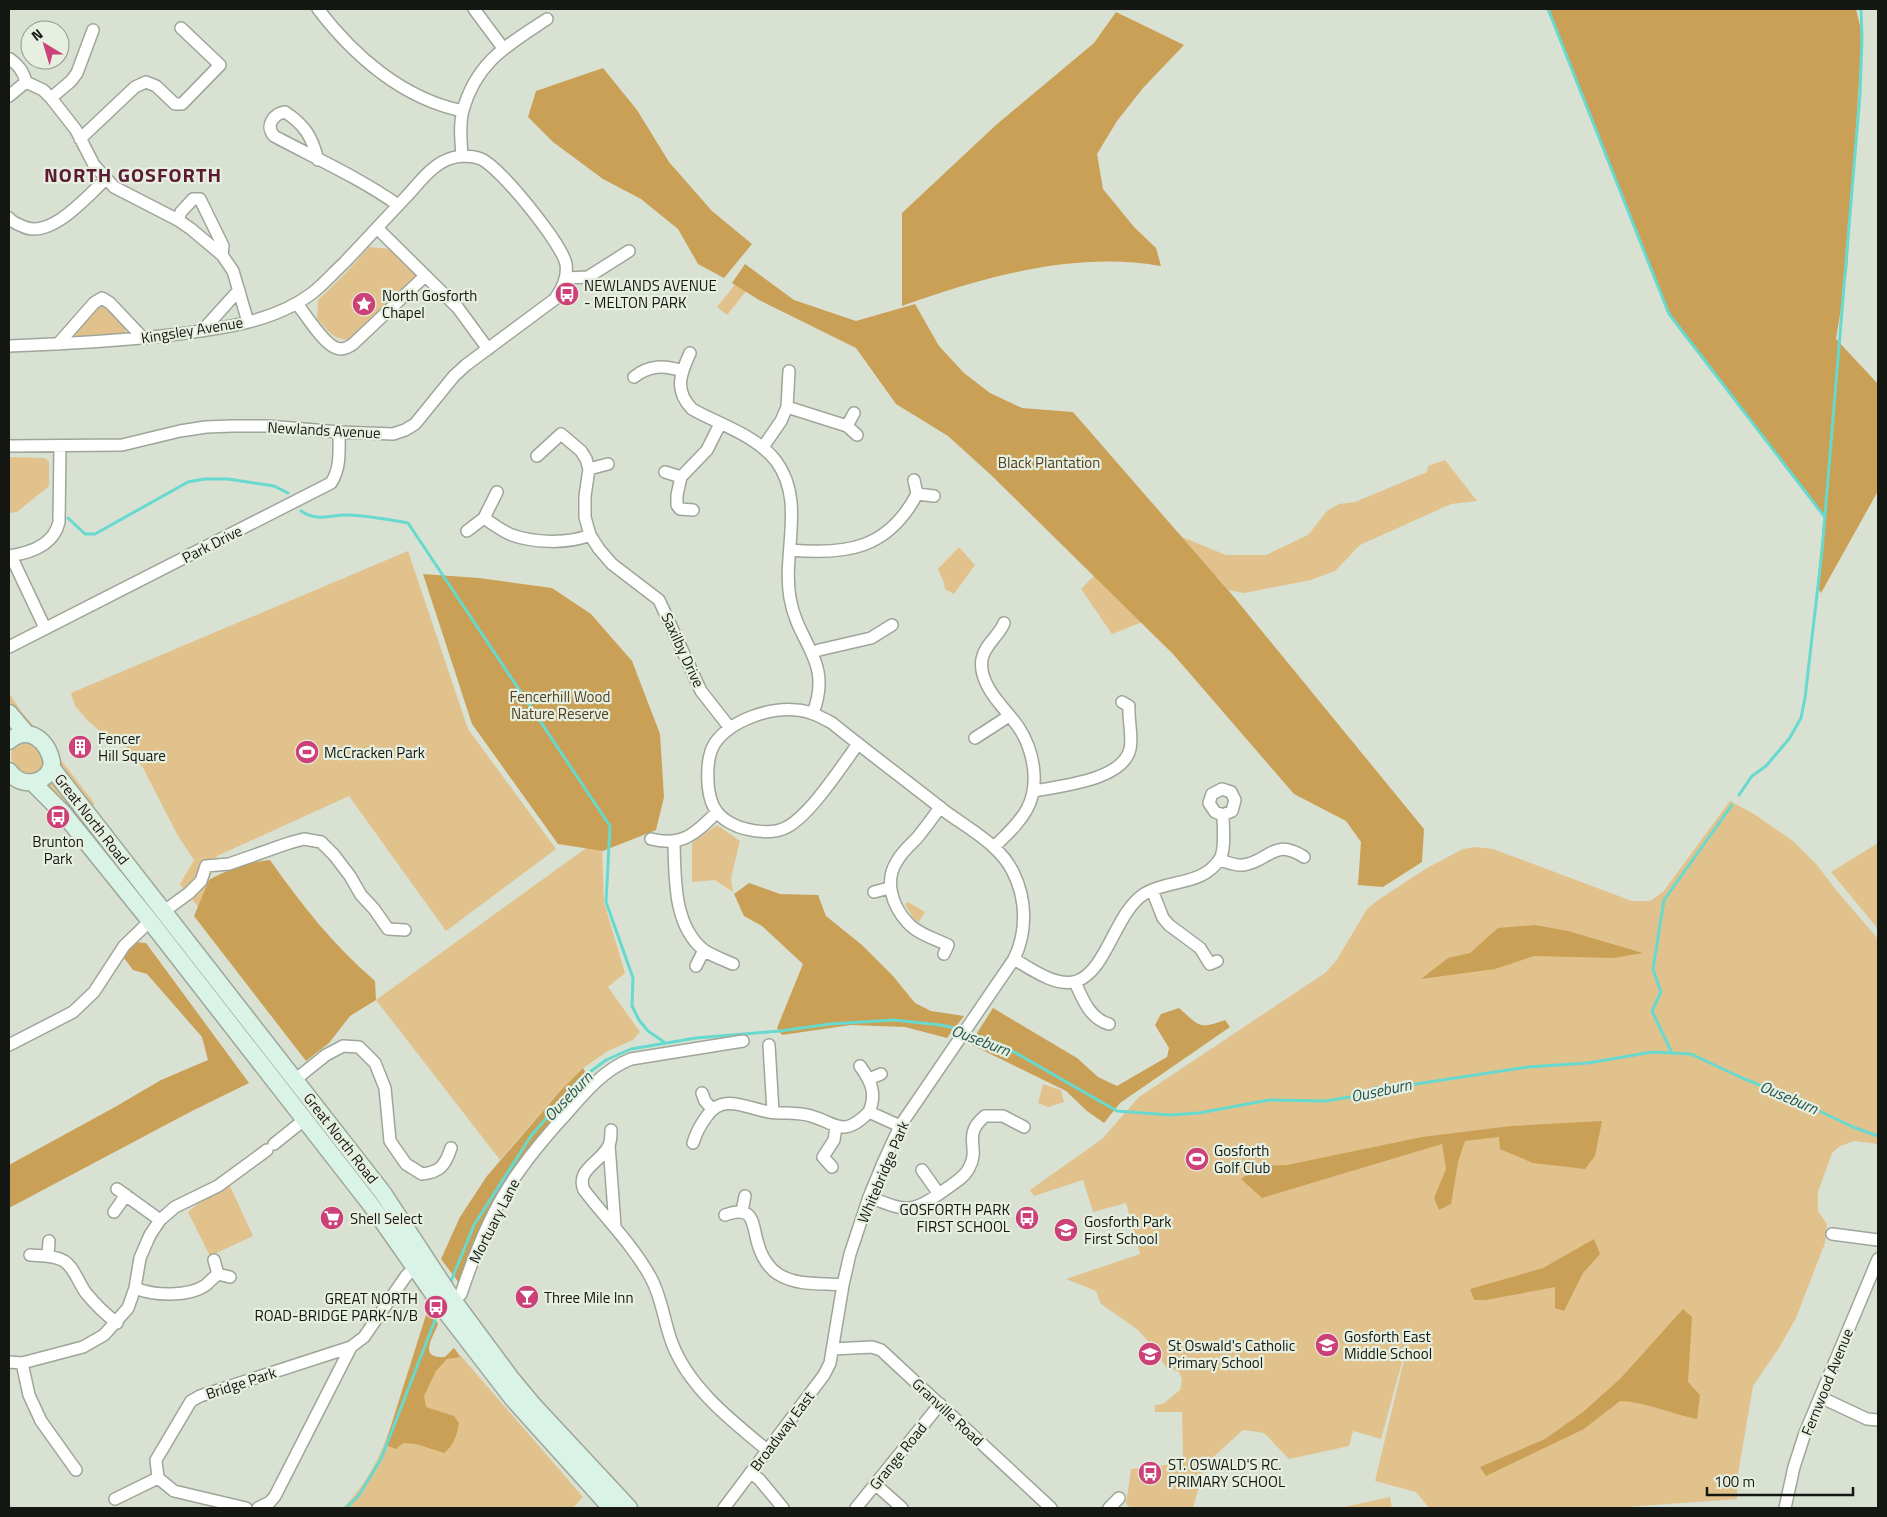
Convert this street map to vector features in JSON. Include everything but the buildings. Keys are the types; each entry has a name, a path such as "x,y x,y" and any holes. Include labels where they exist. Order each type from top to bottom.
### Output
{"main road":[{"name":"Great North Road","path":"9,714 26,733 36,737 47,749 51,760 51,767 46,775 33,783 26,784 18,781 9,772"},
{"path":"9,741 18,735 26,733"},
{"name":"Great North Road","path":"51,767 383,1193 439,1290 519,1406 611,1508"},
{"name":"Great North Road","path":"33,783 63,813 150,921 371,1205 415,1267 439,1290"},
{"name":"Great North Road","path":"450,1306 534,1406 629,1508"}],"street":[{"path":"318,9 348,44 389,79 425,99 445,107 463,111"},
{"path":"474,9 503,48"},
{"path":"547,19 503,48 486,64 473,85 463,111 461,129 462,156 481,159 505,179 550,234 560,250 566,263 566,278 588,277 629,251"},
{"path":"80,139 136,87 146,82 156,86 175,104 182,104 220,65 181,28"},
{"path":"51,98 78,73 93,30"},
{"path":"10,59 24,73 26,82"},
{"path":"26,82 43,90 51,98 76,130 94,165 114,187 178,220 222,255 233,271 248,322"},
{"path":"9,96 26,82"},
{"path":"318,160 312,139 291,116 285,112 279,113 274,117 269,126 270,132 274,136 398,205"},
{"name":"Kingsley Avenue","path":"9,346 142,338 202,331 248,322 279,312 297,304 323,284 436,167 452,157 462,156"},
{"path":"9,218 25,228 39,229 53,224 64,218 106,179"},
{"path":"178,220 181,212 193,199 200,198 223,246 222,255"},
{"path":"378,228 458,308 488,348"},
{"path":"297,304 326,341 335,348 345,349 353,344 425,276"},
{"name":"Newlands Avenue","path":"9,446 122,445 206,427 267,426 393,434 405,430 421,418 454,376 488,348 555,299 562,289 566,278"},
{"path":"202,331 239,290"},
{"path":"58,344 94,303 102,298 110,303 142,338"},
{"path":"690,353 682,371 681,392 685,401 692,409 763,447 777,462 785,478 793,518 788,580 790,599 795,619 812,653 819,673 820,686 813,713"},
{"path":"634,378 642,371 651,368 670,367 682,371"},
{"path":"763,447 781,421 786,408 789,371"},
{"path":"786,408 847,426 857,435"},
{"path":"847,426 854,413"},
{"path":"693,510 683,510 677,505 681,477 707,450 720,424"},
{"name":"Park Drive","path":"9,647 331,483 336,475 338,466 339,432"},
{"path":"484,518 511,534 523,538 568,542 590,535 585,517 585,496 589,469 581,451 561,434 536,456"},
{"path":"44,628 10,556 49,542 57,532 60,522 60,447"},
{"path":"589,469 608,464"},
{"path":"665,472 681,477"},
{"path":"790,550 836,552 873,541 892,528 909,510 917,494 914,480"},
{"path":"468,531 484,518 497,492"},
{"path":"917,494 934,496"},
{"name":"Saxilby Drive","path":"590,535 612,564 659,600 701,691 730,728"},
{"path":"812,653 871,638 892,625"},
{"path":"994,847 1016,825 1027,809 1034,791 1033,767 1029,748 1019,729 991,693 984,677 982,659 988,644 1005,628"},
{"path":"1034,791 1108,774 1119,768 1127,759 1131,742 1128,721 1130,705"},
{"path":"797,710 813,713 832,723 858,744 805,814 786,828 761,833 737,827 717,812 708,790 707,767 715,744 730,728 750,718 775,711 797,710"},
{"path":"975,738 1009,716"},
{"name":"Whitebridge Park","path":"832,1349 850,1254 869,1197 900,1126 1014,959 1020,946 1024,929 1023,899 1013,872 1004,858 994,847 858,744"},
{"path":"940,807 896,862 891,874 889,888 908,924 948,947"},
{"path":"651,839 662,842 674,842 686,839 717,812"},
{"path":"1014,959 1057,981 1075,982 1087,976 1095,967 1125,915 1144,894 1202,876 1220,860 1223,815"},
{"path":"163,912 190,893 201,881 206,866 229,864 304,839 321,842 334,855 350,876 361,895 374,909 385,933 405,930"},
{"path":"674,842 676,894 682,918 688,932 704,950 733,964"},
{"path":"1220,860 1243,865 1281,849 1294,851 1304,857"},
{"path":"874,892 889,888"},
{"path":"1152,890 1163,918 1169,925 1200,948 1212,965"},
{"path":"9,1045 73,1012 94,992 124,946 150,921"},
{"path":"696,966 704,950"},
{"path":"1075,982 1088,1008 1102,1022 1109,1024"},
{"name":"Mortuary Lane","path":"450,1306 461,1294 482,1238 503,1196 518,1173 549,1132 599,1079 623,1062 631,1059 743,1041"},
{"path":"769,1045 773,1112"},
{"path":"296,1079 334,1050 343,1046 359,1047 375,1063 385,1088 390,1141 406,1164 422,1174 434,1173 446,1162 452,1148"},
{"path":"693,1144 698,1128 712,1109 727,1102 773,1112 810,1116 836,1127 854,1124 869,1112 873,1104 874,1094 869,1079 860,1066"},
{"path":"869,1079 881,1074"},
{"path":"702,1093 705,1101 712,1109"},
{"path":"869,1112 900,1126"},
{"path":"869,1197 899,1208 913,1208 939,1194 961,1178 969,1168 973,1156 972,1135 976,1124 985,1116 1003,1116 1024,1127"},
{"path":"9,1362 22,1363 83,1348 104,1335 117,1323 128,1308 136,1288 140,1258 150,1235 160,1220 175,1207 218,1186 304,1120"},
{"path":"832,1167 819,1158 834,1140 836,1127"},
{"path":"611,1130 609,1146 615,1226"},
{"path":"609,1146 582,1176 584,1190 601,1213 615,1226 642,1262 653,1281 672,1344 694,1382 734,1423 767,1450"},
{"path":"922,1170 939,1194"},
{"path":"114,1212 122,1192 160,1220"},
{"path":"742,1211 744,1196"},
{"path":"725,1215 742,1211 747,1214 752,1220 760,1250 767,1262 776,1273 785,1279 796,1282 843,1285"},
{"path":"1832,1234 1878,1240"},
{"path":"48,1256 49,1241"},
{"path":"30,1255 58,1258 67,1263 85,1291 102,1311 117,1323"},
{"name":"Fernwood Avenue","path":"1785,1508 1794,1467 1805,1433 1878,1259"},
{"path":"214,1260 218,1274"},
{"name":"Bridge Park","path":"158,1478 156,1460 194,1399 351,1347 364,1337 406,1276 415,1267"},
{"path":"136,1288 147,1293 164,1294 192,1291 205,1285 218,1274"},
{"path":"218,1274 230,1277"},
{"name":"Bridge Park","path":"258,1508 270,1502 275,1496 351,1347"},
{"name":"Granville Road","path":"832,1349 872,1347 881,1350 1051,1508"},
{"name":"Broadway East","path":"724,1508 824,1375 830,1363 832,1349"},
{"path":"22,1363 29,1395 41,1421 76,1470"},
{"path":"1820,1397 1867,1419 1878,1420"},
{"name":"Grange Road","path":"856,1508 940,1404"},
{"path":"750,1473 759,1479 783,1508"},
{"path":"115,1499 158,1478 174,1491 246,1508"},
{"path":"875,1484 902,1508"},
{"path":"1109,1508 1119,1498"}],"shaded area":[{"path":"369,247 391,249 416,275 411,285 354,339 342,339 329,332 317,319 318,300"},
{"path":"737,282 747,290 727,315 717,307"},
{"path":"99,305 105,305 126,327 125,335 75,338 76,331"},
{"path":"9,457 45,458 49,462 49,486 17,512 9,513"},
{"path":"1445,460 1477,501 1451,504 1360,545 1335,571 1311,580 1244,593 1228,590 1218,578 1150,619 1112,634 1081,589 1118,552 1170,524 1182,537 1226,555 1266,555 1308,535 1327,511 1339,504 1355,502 1427,472 1428,466"},
{"path":"959,547 975,565 954,594 945,589 938,569"},
{"name":"McCracken Park","path":"408,551 468,729 556,849 446,931 349,796 217,856 199,908 180,884 194,860 178,836 142,766 118,739 100,731 88,721 75,706 71,693"},
{"path":"9,693 41,735 12,708 9,703"},
{"path":"27,743 36,749 43,764 39,772 32,775 21,774 14,765 11,755 15,748"},
{"path":"54,751 95,804 89,808 60,770"},
{"path":"51,776 81,814 74,819 43,784"},
{"name":"Gosforth Golf Club","path":"1730,801 1754,814 1793,841 1817,865 1878,939 1878,1144 1854,1141 1840,1146 1832,1153 1818,1192 1818,1211 1827,1224 1825,1243 1796,1318 1779,1348 1753,1386 1737,1480 1737,1499 1627,1507 1429,1508 1416,1492 1375,1481 1413,1322 1381,1439 1353,1431 1349,1446 1289,1459 1264,1433 1243,1430 1210,1460 1204,1468 1193,1508 1131,1508 1126,1504 1131,1469 1183,1463 1182,1412 1155,1412 1155,1405 1163,1404 1180,1390 1182,1380 1179,1372 1166,1367 1138,1330 1101,1304 1096,1291 1066,1279 1140,1254 1126,1203 1093,1212 1083,1180 1034,1196 1030,1190 1102,1139 1139,1097 1325,973 1336,961 1367,909 1427,868 1463,849 1476,847 1493,849 1632,901 1650,901 1663,892"},
{"path":"717,825 740,841 731,878 733,892 715,880 692,882 692,843"},
{"path":"1878,843 1878,929 1831,872"},
{"path":"602,845 604,902 625,973 608,987 640,1032 633,1040 608,1051 583,1068 562,1089 500,1160 376,1000 589,846"},
{"path":"908,902 925,912 919,922 913,918 905,904"},
{"path":"1043,1084 1061,1090 1064,1102 1048,1107 1038,1103"},
{"path":"230,1186 253,1236 210,1256 188,1212 201,1201"},
{"path":"428,1309 438,1324 430,1342 429,1351 437,1357 445,1357 454,1348 583,1497 573,1508 343,1508 365,1481 380,1453 392,1423"},
{"path":"1390,1497 1392,1508 1340,1508"}],"green space":[{"path":"1548,9 1856,9 1862,34 1847,271 1836,339 1878,384 1878,491 1821,593 1817,587 1824,516 1669,314"},
{"path":"1116,12 1184,45 1143,88 1117,121 1097,154 1103,189 1134,227 1156,248 1161,266 1128,262 1062,264 964,285 902,306 902,213 996,125 1094,43"},
{"path":"603,68 637,110 669,162 712,211 752,244 724,278 698,264 678,229 641,199 603,179 553,142 528,117 536,91"},
{"name":"Black Plantation","path":"745,264 794,300 856,321 915,304 939,346 964,373 990,393 1022,408 1073,412 1234,597 1424,829 1422,862 1383,887 1358,885 1361,842 1346,821 1294,794 1173,654 991,475 948,436 896,404 856,348 759,300 732,283"},
{"name":"Fencerhill Wood Nature Reserve","path":"423,574 479,578 552,588 591,614 632,661 660,734 664,797 656,830 603,851 558,844 472,724"},
{"path":"270,860 319,924 346,954 375,981 376,1000 350,1016 329,1043 306,1061 194,916 209,880 238,867"},
{"path":"749,883 780,894 818,895 826,916 862,945 893,976 915,1003 931,1011 964,1016 947,1038 905,1027 851,1025 782,1035 777,1028 803,964 762,926 744,916 734,894"},
{"path":"1535,925 1568,931 1643,953 1614,958 1534,956 1495,969 1421,979 1448,958 1470,953 1498,928"},
{"path":"134,942 146,943 249,1083 190,1112 9,1208 9,1165 161,1080 208,1060 202,1037 147,974 133,970 124,958"},
{"path":"993,1008 1077,1058 1098,1077 1117,1086 1167,1057 1169,1048 1155,1025 1161,1014 1179,1008 1200,1024 1209,1025 1225,1020 1230,1027 1120,1103 1104,1123 1087,1111 1066,1091 970,1044"},
{"path":"583,1068 590,1080 547,1126 509,1176 484,1221 459,1283 441,1259 460,1217 487,1176 562,1089"},
{"path":"1602,1121 1595,1156 1585,1169 1533,1163 1500,1149 1499,1137 1465,1141 1458,1162 1451,1204 1439,1210 1434,1198 1446,1169 1442,1144 1262,1198 1241,1179 1258,1166 1287,1165 1422,1137 1511,1126"},
{"path":"1594,1239 1600,1254 1583,1273 1564,1311 1555,1308 1555,1287 1486,1300 1474,1300 1470,1289 1543,1268"},
{"path":"428,1309 438,1324 430,1342 429,1351 437,1357 445,1357 454,1348 460,1357 447,1359 436,1371 424,1396 426,1407 454,1416 459,1423 454,1440 444,1453 416,1444 403,1443 396,1449 385,1445"},
{"path":"1683,1309 1692,1317 1688,1382 1700,1395 1697,1419 1620,1401 1584,1429 1486,1476 1480,1467 1545,1439 1583,1412 1620,1379"}],"waterway":[{"path":"1548,9 1669,314 1824,516"},
{"path":"1739,795 1752,776 1766,766 1789,739 1801,718 1805,698 1822,551 1860,94 1861,9"},
{"path":"68,518 85,534 95,534 188,482 204,479 228,479 274,486 288,493"},
{"path":"301,511 318,517 354,515 408,523 610,826 606,902 633,978 632,1006 639,1020 648,1031 664,1042"},
{"path":"1672,1053 1652,1011 1661,992 1653,969 1664,900 1732,805"},
{"name":"Ouseburn","path":"449,1286 474,1225 531,1136 578,1081 606,1060 631,1049 696,1038 780,1031 830,1024 894,1020 941,1025 959,1029 1002,1045 1117,1111 1170,1115 1199,1113 1269,1100 1325,1101 1350,1097 1375,1088 1403,1086 1528,1067 1588,1063 1652,1052 1691,1054 1853,1127 1878,1136"},
{"name":"Ouseburn","path":"346,1508 359,1495 381,1459 439,1310"}],"place":[{"name":"NEWLANDS AVENUE - MELTON PARK","path":"567,294"},
{"name":"North Gosforth Chapel","path":"364,304"},
{"name":"Fencer Hill Square","path":"80,747"},
{"name":"McCracken Park","path":"307,752"},
{"name":"Brunton Park","path":"58,817"},
{"name":"Gosforth Golf Club","path":"1197,1159"},
{"name":"Shell Select","path":"332,1218"},
{"name":"GOSFORTH PARK FIRST SCHOOL","path":"1027,1218"},
{"name":"Gosforth Park First School","path":"1066,1230"},
{"name":"Three Mile Inn","path":"527,1297"},
{"name":"GREAT NORTH ROAD-BRIDGE PARK-N/B","path":"436,1307"},
{"name":"Gosforth East Middle School","path":"1327,1345"},
{"name":"St Oswald's Catholic Primary School","path":"1150,1354"},
{"name":"ST. OSWALD'S RC. PRIMARY SCHOOL","path":"1150,1473"}],"district":[{"name":"NORTH GOSFORTH","path":"133,174"}]}
